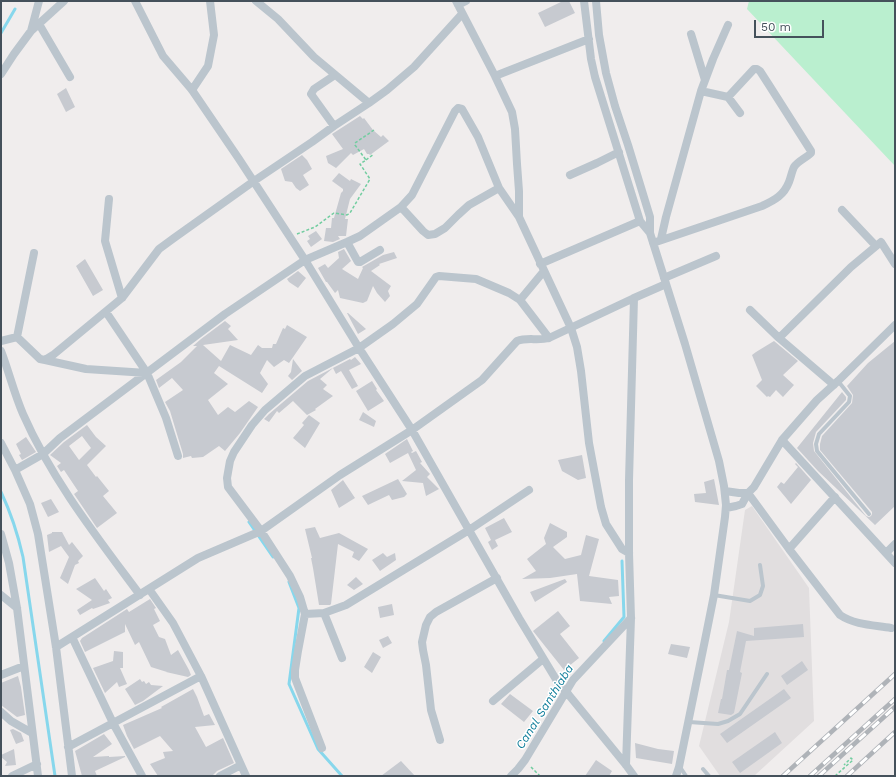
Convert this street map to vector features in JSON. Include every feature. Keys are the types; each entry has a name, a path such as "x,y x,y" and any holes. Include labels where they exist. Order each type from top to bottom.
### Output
{"street":[{"path":"31,31 39,1"},
{"path":"1,74 31,31 64,1"},
{"path":"135,1 164,56 192,90 254,181 412,430 543,659 558,681 626,765 633,776 643,776"},
{"path":"192,90 208,66 214,35 210,1"},
{"path":"466,1 457,3 512,112 515,129 518,171 518,217"},
{"path":"584,1 591,59 595,77 640,221 650,232"},
{"path":"596,1 599,35 606,73 650,217 650,232 653,243 685,344 719,461 726,508 714,595 676,776"},
{"path":"258,2 278,19 314,57 369,103"},
{"path":"45,360 122,298 160,249 254,181 387,90 414,67 462,14"},
{"path":"39,24 70,77"},
{"path":"661,239 701,91 728,25"},
{"path":"691,34 705,80"},
{"path":"495,76 589,39"},
{"path":"653,243 661,239 762,206 776,199 782,195 789,183 797,163 811,153 760,71 754,69 728,97"},
{"path":"334,126 311,94 314,89 335,75"},
{"path":"701,91 728,97 740,113"},
{"path":"15,470 43,454 60,438 225,314 305,260 360,236 401,207 412,195 454,112 458,108 462,109 478,137 499,188 518,217 571,328 577,347 589,443 601,507 606,524 622,549 629,553"},
{"path":"570,174 596,164 619,152"},
{"path":"401,207 428,235 435,234 445,228 469,205 499,188"},
{"path":"109,199 105,241 122,298"},
{"path":"842,210 876,246"},
{"path":"520,300 542,267 640,221"},
{"path":"347,242 358,262 380,250"},
{"path":"779,338 851,267 881,242 895,264"},
{"path":"17,337 34,253"},
{"path":"56,647 198,558 261,531 340,475 412,430 482,380 517,341 522,339 543,340 549,338 634,298 716,256"},
{"path":"322,748 295,678 295,670 305,614 300,597 290,576 261,531 228,486 227,478 230,461 234,452 252,425 265,410 305,376 359,348 392,324 417,304 439,276 476,278 509,293 520,300 549,338"},
{"path":"626,765 631,618 629,553 630,421 634,298"},
{"path":"750,310 779,338 836,383"},
{"path":"106,312 147,373 166,418 178,456"},
{"path":"726,508 742,504 782,440 817,400 895,325"},
{"path":"17,337 40,359 86,369 147,373"},
{"path":"1,341 17,337"},
{"path":"1,351 19,404 43,454 80,514 140,595"},
{"path":"782,440 895,563"},
{"path":"1,443 30,504 38,534 56,647 72,776"},
{"path":"305,614 324,613 346,605 469,530 529,490"},
{"path":"724,491 748,493"},
{"path":"748,493 840,615 857,623 890,628"},
{"path":"789,549 835,497"},
{"path":"1,534 10,563 17,608 38,776"},
{"path":"886,553 895,544"},
{"path":"440,740 431,710 422,642 426,625 430,617 436,612 497,578"},
{"path":"149,589 173,623 201,676 246,776"},
{"path":"1,595 17,608"},
{"path":"324,613 342,658"},
{"path":"511,776 525,760 573,680 631,618"},
{"path":"72,637 113,723 142,776"},
{"path":"493,701 543,659"},
{"path":"1,675 24,666"},
{"path":"68,747 201,676"},
{"path":"1,712 11,721 32,733"},
{"path":"12,776 36,764"},
{"path":"220,776 241,765"}],"lane":[{"path":"836,383 844,388 850,396 849,402 819,434 816,444 817,451 869,514"},
{"path":"714,595 750,601 760,595 763,586 760,565"},
{"path":"688,722 718,724 728,721 740,714 767,674"},
{"path":"679,767 686,776"},
{"path":"703,768 709,776"}],"path":[{"path":"366,160 355,143 374,130"},
{"path":"290,237 315,227 334,213 347,215 350,213 370,179 360,164 374,154"},
{"path":"835,776 853,760 851,758 844,765"},
{"path":"525,760 540,776"}],"shaded area":[{"path":"752,506 809,588 814,721 754,776 720,776 699,746 729,622 745,510"}],"green space":[{"path":"749,1 895,1 895,166 747,9"}],"building":[{"path":"563,1 569,1 575,13 545,27 538,13"},
{"path":"66,88 75,107 66,112 57,94"},
{"path":"360,116 363,119 364,118 373,130 381,137 383,135 389,141 370,155 367,154 364,149 353,155 351,153 336,168 328,163 326,156 343,149 332,134"},
{"path":"302,155 312,169 303,175 309,185 300,191 292,182 285,181 281,169"},
{"path":"339,173 350,181 351,179 361,184 350,199 345,219 348,219 346,236 338,236 340,239 333,242 324,241 326,228 331,228 332,218 334,218 341,193 343,191 343,189 332,181"},
{"path":"316,231 322,239 311,247 307,241 310,239 308,236"},
{"path":"344,249 351,261 342,269 358,279 363,268 362,267 383,255 394,252 397,258 379,264 380,265 371,271 391,286 388,291 390,296 385,302 373,286 367,301 363,303 340,298 338,290 335,293 326,282 318,268 325,264 328,268 339,258 338,252"},
{"path":"85,259 103,290 93,296 76,266"},
{"path":"298,271 306,278 298,288 287,279"},
{"path":"348,313 366,329 358,334"},
{"path":"225,321 231,326 228,329 238,340 203,345 221,361 230,345 251,355 258,345 262,348 272,348 273,344 276,344 283,328 285,329 287,325 307,337 289,363 284,360 274,367 267,360 260,373 268,384 262,393 219,366 214,373 228,384 208,400 218,415 228,407 235,412 249,401 258,407 240,433 225,451 219,446 203,457 192,458 191,456 183,458 170,411 165,402 183,390 172,378 159,388 156,380 181,362 197,346 193,346"},
{"path":"774,341 798,361 783,375 794,385 783,397 776,390 770,397 767,397 756,386 762,380 752,355"},
{"path":"895,341 895,506 875,525 818,471 797,448 842,392 846,397 846,400 816,432 813,443 814,451 866,516 871,516 872,512 820,450 820,444 822,436 852,403 853,395 847,386 868,363"},
{"path":"355,357 361,364 349,370 358,386 352,389 341,371 336,374 333,368 320,379 327,385 323,389 333,396 315,409 316,410 307,415 293,401 279,413 277,411 269,422 264,419 308,381 350,359 351,360"},
{"path":"293,359 302,371 292,380 288,376 291,372"},
{"path":"372,381 377,389 376,390 384,401 368,411 356,391"},
{"path":"363,412 376,421 374,427 359,420"},
{"path":"309,415 320,423 305,448 293,438 304,425 302,423"},
{"path":"87,425 96,437 106,446 87,465 109,491 103,496 117,513 97,528 74,494 78,491 64,470 61,472 57,466 61,463 50,455 64,442","holes":["82,436 91,448 79,460 69,446"]},
{"path":"26,437 36,452 22,460 16,444"},
{"path":"407,439 413,451 411,452 416,451 422,462 420,463 430,474 427,477 439,489 426,496 423,483 402,481 416,470 408,453 390,463 385,454"},
{"path":"582,455 586,478 578,480 562,471 558,460"},
{"path":"796,463 811,480 791,504 777,487 781,482 784,484 798,467 795,464"},
{"path":"398,479 407,494 404,497 392,500 389,495 368,505 362,496"},
{"path":"714,479 719,505 695,502 694,494 706,493 704,482"},
{"path":"343,480 355,498 339,508 331,490"},
{"path":"51,499 59,512 48,517 41,503"},
{"path":"504,518 512,532 495,540 498,546 492,550 488,542 491,540 485,528"},
{"path":"550,523 567,532 567,537 553,547 565,559 581,555 586,535 599,539 589,576 618,580 619,596 609,597 612,604 580,601 577,574 550,578 522,579 536,571 527,559 546,544 544,538"},
{"path":"315,527 320,538 339,533 368,549 359,561 352,557 354,552 338,544 330,605 319,605 312,558 305,529"},
{"path":"52,532 62,532 69,545 72,542 83,556 78,561 79,563 75,565 68,584 60,578 69,557 61,546 49,552 47,535"},
{"path":"383,553 387,557 395,553 396,560 380,571 372,560"},
{"path":"356,577 363,584 354,590 347,585"},
{"path":"95,578 104,591 106,589 112,598 108,600 110,603 93,609 92,608 80,615 77,610 92,600 76,589"},
{"path":"565,579 567,582 535,602 530,592"},
{"path":"150,599 156,608 154,609 160,621 153,625 159,637 165,639 171,655 178,650 191,675 188,677 151,667 139,642 135,645 125,624 125,632 85,652 80,641 82,638 127,609 129,612"},
{"path":"392,604 394,615 380,618 378,607"},
{"path":"558,611 570,626 560,634 579,658 564,670 533,631"},
{"path":"803,624 804,637 746,641 740,672 742,673 734,713 731,715 718,713 737,631 754,636 754,628"},
{"path":"388,636 392,643 383,648 379,640"},
{"path":"671,644 690,647 687,658 668,654"},
{"path":"114,651 123,652 123,668 120,668 127,684 119,687 117,682 105,693 93,668 113,661"},
{"path":"373,652 381,657 372,673 364,667"},
{"path":"802,661 808,670 787,685 781,676"},
{"path":"18,676 25,715 17,717 1,705 1,683"},
{"path":"140,679 146,684 149,682 151,685 163,686 135,705 125,689"},
{"path":"193,689 204,716 209,714 215,725 195,727 206,747 223,738 234,763 217,771 212,776 158,776 150,764 165,758 163,752 173,751 160,736 134,749 123,725 162,708 161,707"},
{"path":"784,689 791,698 727,743 720,734"},
{"path":"510,694 533,711 524,722 501,704"},
{"path":"13,729 21,733 24,741 16,744 10,730"},
{"path":"775,732 782,743 740,773 732,762"},
{"path":"104,734 112,744 93,757 125,757 95,771 97,776 82,776 75,751"},
{"path":"635,743 658,749 674,751 672,764 636,758"},
{"path":"14,749 16,765 5,766 7,762 1,757 1,755"},
{"path":"596,760 612,771 609,776 585,776"},
{"path":"401,761 415,776 381,776"}],"waterway":[{"path":"1,33 15,9"},
{"path":"1,492 14,524 23,557 55,776"},
{"path":"249,522 273,557"},
{"name":"Canal Santhiaba","path":"604,641 624,617 622,561"},
{"path":"289,582 299,608 289,684 318,749 342,776"}],"railway":[{"path":"783,776 895,674"},
{"path":"810,776 895,699"},
{"path":"819,776 895,707"},
{"path":"847,776 895,732"}]}
